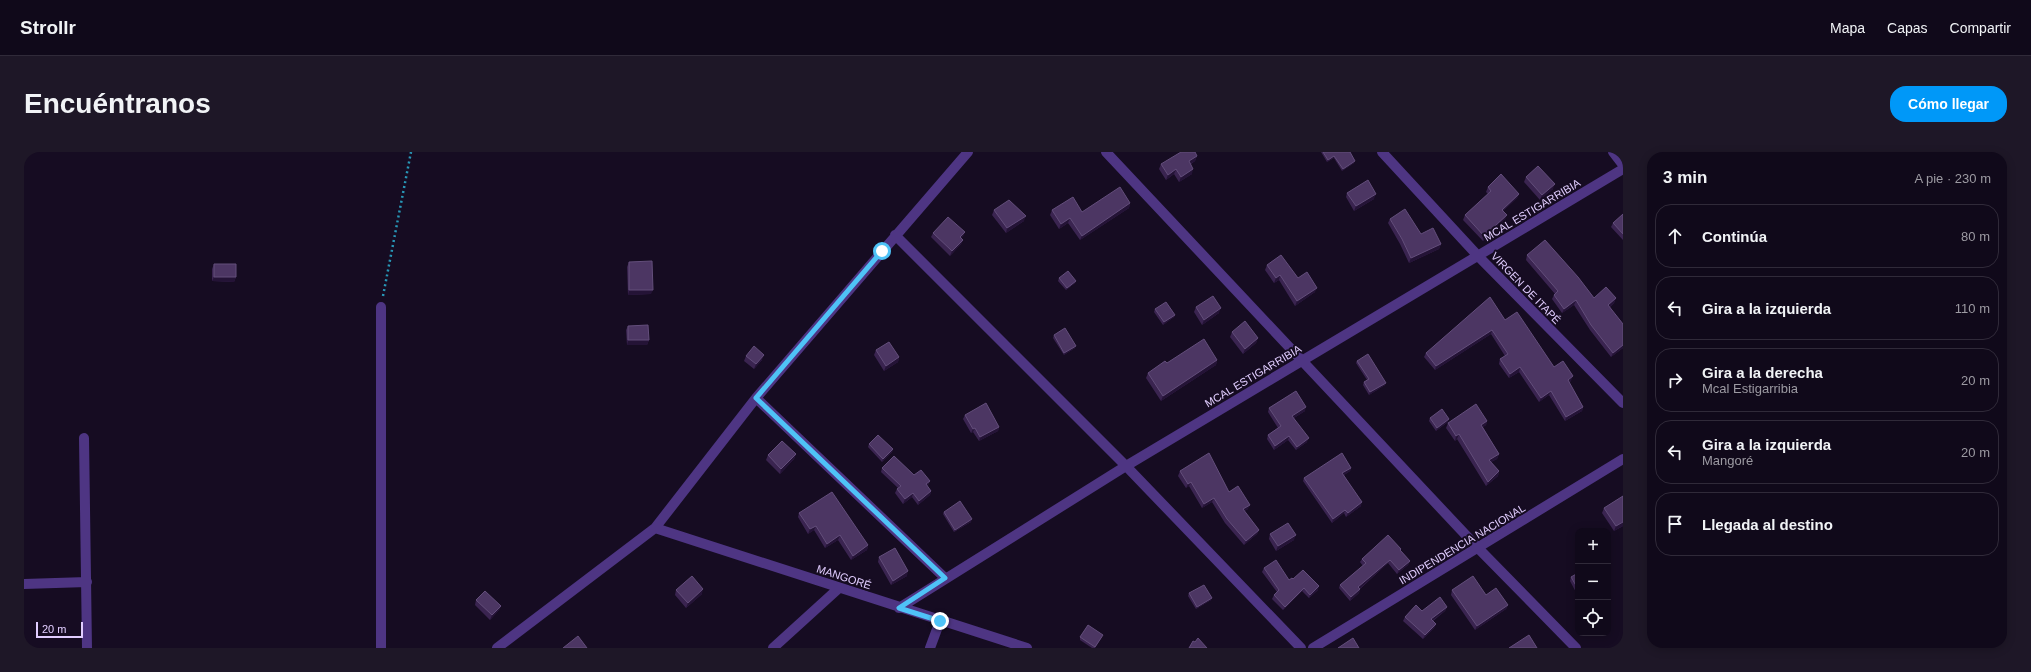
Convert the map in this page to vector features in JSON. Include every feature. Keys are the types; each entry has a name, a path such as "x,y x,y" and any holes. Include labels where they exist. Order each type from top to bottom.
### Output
{"street":[{"path":"497,648 655,528 756,398 968,152"},
{"path":"1106,152 1478,548 1576,648"},
{"name":"VIRGEN DE ITAPÉ","path":"1382,152 1478,256 1623,403"},
{"path":"1613,152 1623,165"},
{"name":"MCAL ESTIGARRIBIA","path":"899,608 1126,466 1623,169"},
{"path":"896,235 1126,466 1301,648"},
{"path":"381,307 381,648"},
{"path":"756,398 945,578"},
{"path":"84,438 87,648"},
{"name":"INDIPENDENCIA NACIONAL","path":"1313,648 1623,459"},
{"name":"MANGORÉ","path":"655,528 899,608 1027,648"},
{"path":"24,584 87,582"},
{"path":"773,648 839,588"},
{"path":"930,648 940,621"}],"path":[{"path":"381,307 411,152"}],"building":[{"path":"1181,152 1195,152 1197,156 1189,161 1193,169 1181,177 1176,169 1168,175 1161,164"},
{"path":"1323,152 1350,152 1355,161 1343,169 1334,156 1328,160"},
{"path":"1538,166 1555,184 1542,195 1526,177"},
{"path":"1501,174 1519,194 1502,210 1507,215 1484,236 1465,215 1491,191 1488,187"},
{"path":"1368,180 1376,194 1356,206 1347,193"},
{"path":"1120,187 1130,203 1082,236 1070,218 1061,224 1052,210 1073,197 1082,212"},
{"path":"1009,200 1026,216 1007,228 994,210"},
{"path":"1405,209 1421,234 1433,228 1441,244 1411,258 1390,219"},
{"path":"1623,214 1623,234 1613,223"},
{"path":"948,217 965,232 960,237 963,240 952,251 933,233"},
{"path":"1545,240 1578,277 1594,298 1606,287 1616,298 1608,305 1623,324 1623,345 1613,353 1591,325 1576,300 1564,309 1554,295 1558,291 1527,255"},
{"path":"1281,255 1298,278 1307,272 1317,288 1297,301 1280,275 1276,278 1267,265"},
{"path":"652,261 653,290 629,290 629,262"},
{"path":"214,264 236,264 236,277 214,277"},
{"path":"1068,271 1076,281 1067,288 1059,278"},
{"path":"1213,296 1221,308 1204,320 1196,307"},
{"path":"1490,297 1505,320 1517,312 1554,367 1563,361 1573,376 1568,380 1583,407 1566,417 1551,391 1541,398 1520,367 1510,374 1500,359 1508,354 1492,330 1436,366 1426,353"},
{"path":"1166,302 1175,315 1164,322 1155,309"},
{"path":"1245,321 1258,338 1245,349 1232,332"},
{"path":"648,325 649,340 628,340 628,326"},
{"path":"1065,328 1076,346 1064,353 1054,335"},
{"path":"1204,339 1217,360 1163,396 1148,373 1165,361 1167,363"},
{"path":"889,342 899,357 886,366 876,350"},
{"path":"754,346 764,355 756,364 746,356"},
{"path":"1368,354 1386,383 1370,392 1364,382 1369,379 1357,361"},
{"path":"1296,391 1306,407 1292,416 1309,438 1297,447 1289,436 1275,446 1268,435 1281,426 1269,408"},
{"path":"986,403 999,427 980,437 975,428 973,429 965,415"},
{"path":"1476,404 1487,421 1481,425 1499,454 1489,460 1499,471 1488,482 1459,434 1456,436 1448,423"},
{"path":"1442,409 1449,419 1437,428 1430,418"},
{"path":"878,435 893,449 883,459 869,444"},
{"path":"782,441 796,454 781,469 768,455"},
{"path":"1209,453 1229,492 1238,486 1250,505 1243,509 1259,530 1246,541 1227,519 1214,498 1204,504 1191,482 1188,484 1180,471"},
{"path":"1342,453 1351,468 1342,473 1362,502 1348,513 1345,510 1333,519 1304,478"},
{"path":"894,456 914,475 921,470 930,481 926,484 931,491 919,501 913,493 905,499 897,489 901,486 882,468"},
{"path":"832,492 868,545 853,556 840,535 827,544 816,526 810,529 799,513"},
{"path":"1623,496 1623,522 1616,526 1604,508"},
{"path":"960,501 972,519 955,530 944,512"},
{"path":"1288,523 1296,535 1278,546 1270,534"},
{"path":"1388,535 1410,561 1399,570 1390,560 1358,587 1360,589 1351,597 1340,585 1366,563 1362,559"},
{"path":"895,548 908,571 893,581 879,557"},
{"path":"1276,560 1289,580 1292,578 1293,579 1303,570 1319,586 1310,595 1304,588 1285,607 1274,595 1279,590 1264,568"},
{"path":"1575,575 1575,584 1571,577"},
{"path":"692,576 703,589 688,603 676,590"},
{"path":"1473,576 1486,595 1496,588 1508,605 1477,626 1452,590"},
{"path":"1204,585 1212,598 1197,607 1189,593"},
{"path":"485,591 501,606 492,615 476,600"},
{"path":"1440,597 1447,607 1431,619 1436,624 1425,635 1405,617 1416,605 1422,611"},
{"path":"1088,625 1103,635 1095,647 1080,637"},
{"path":"1529,635 1537,648 1509,648"},
{"path":"578,636 587,648 563,648"},
{"path":"1198,638 1207,648 1189,648 1193,641 1195,642"},
{"path":"1353,638 1359,648 1338,648"}],"route":[{"path":"882,251 756,398 945,578 899,608 940,621"}]}
